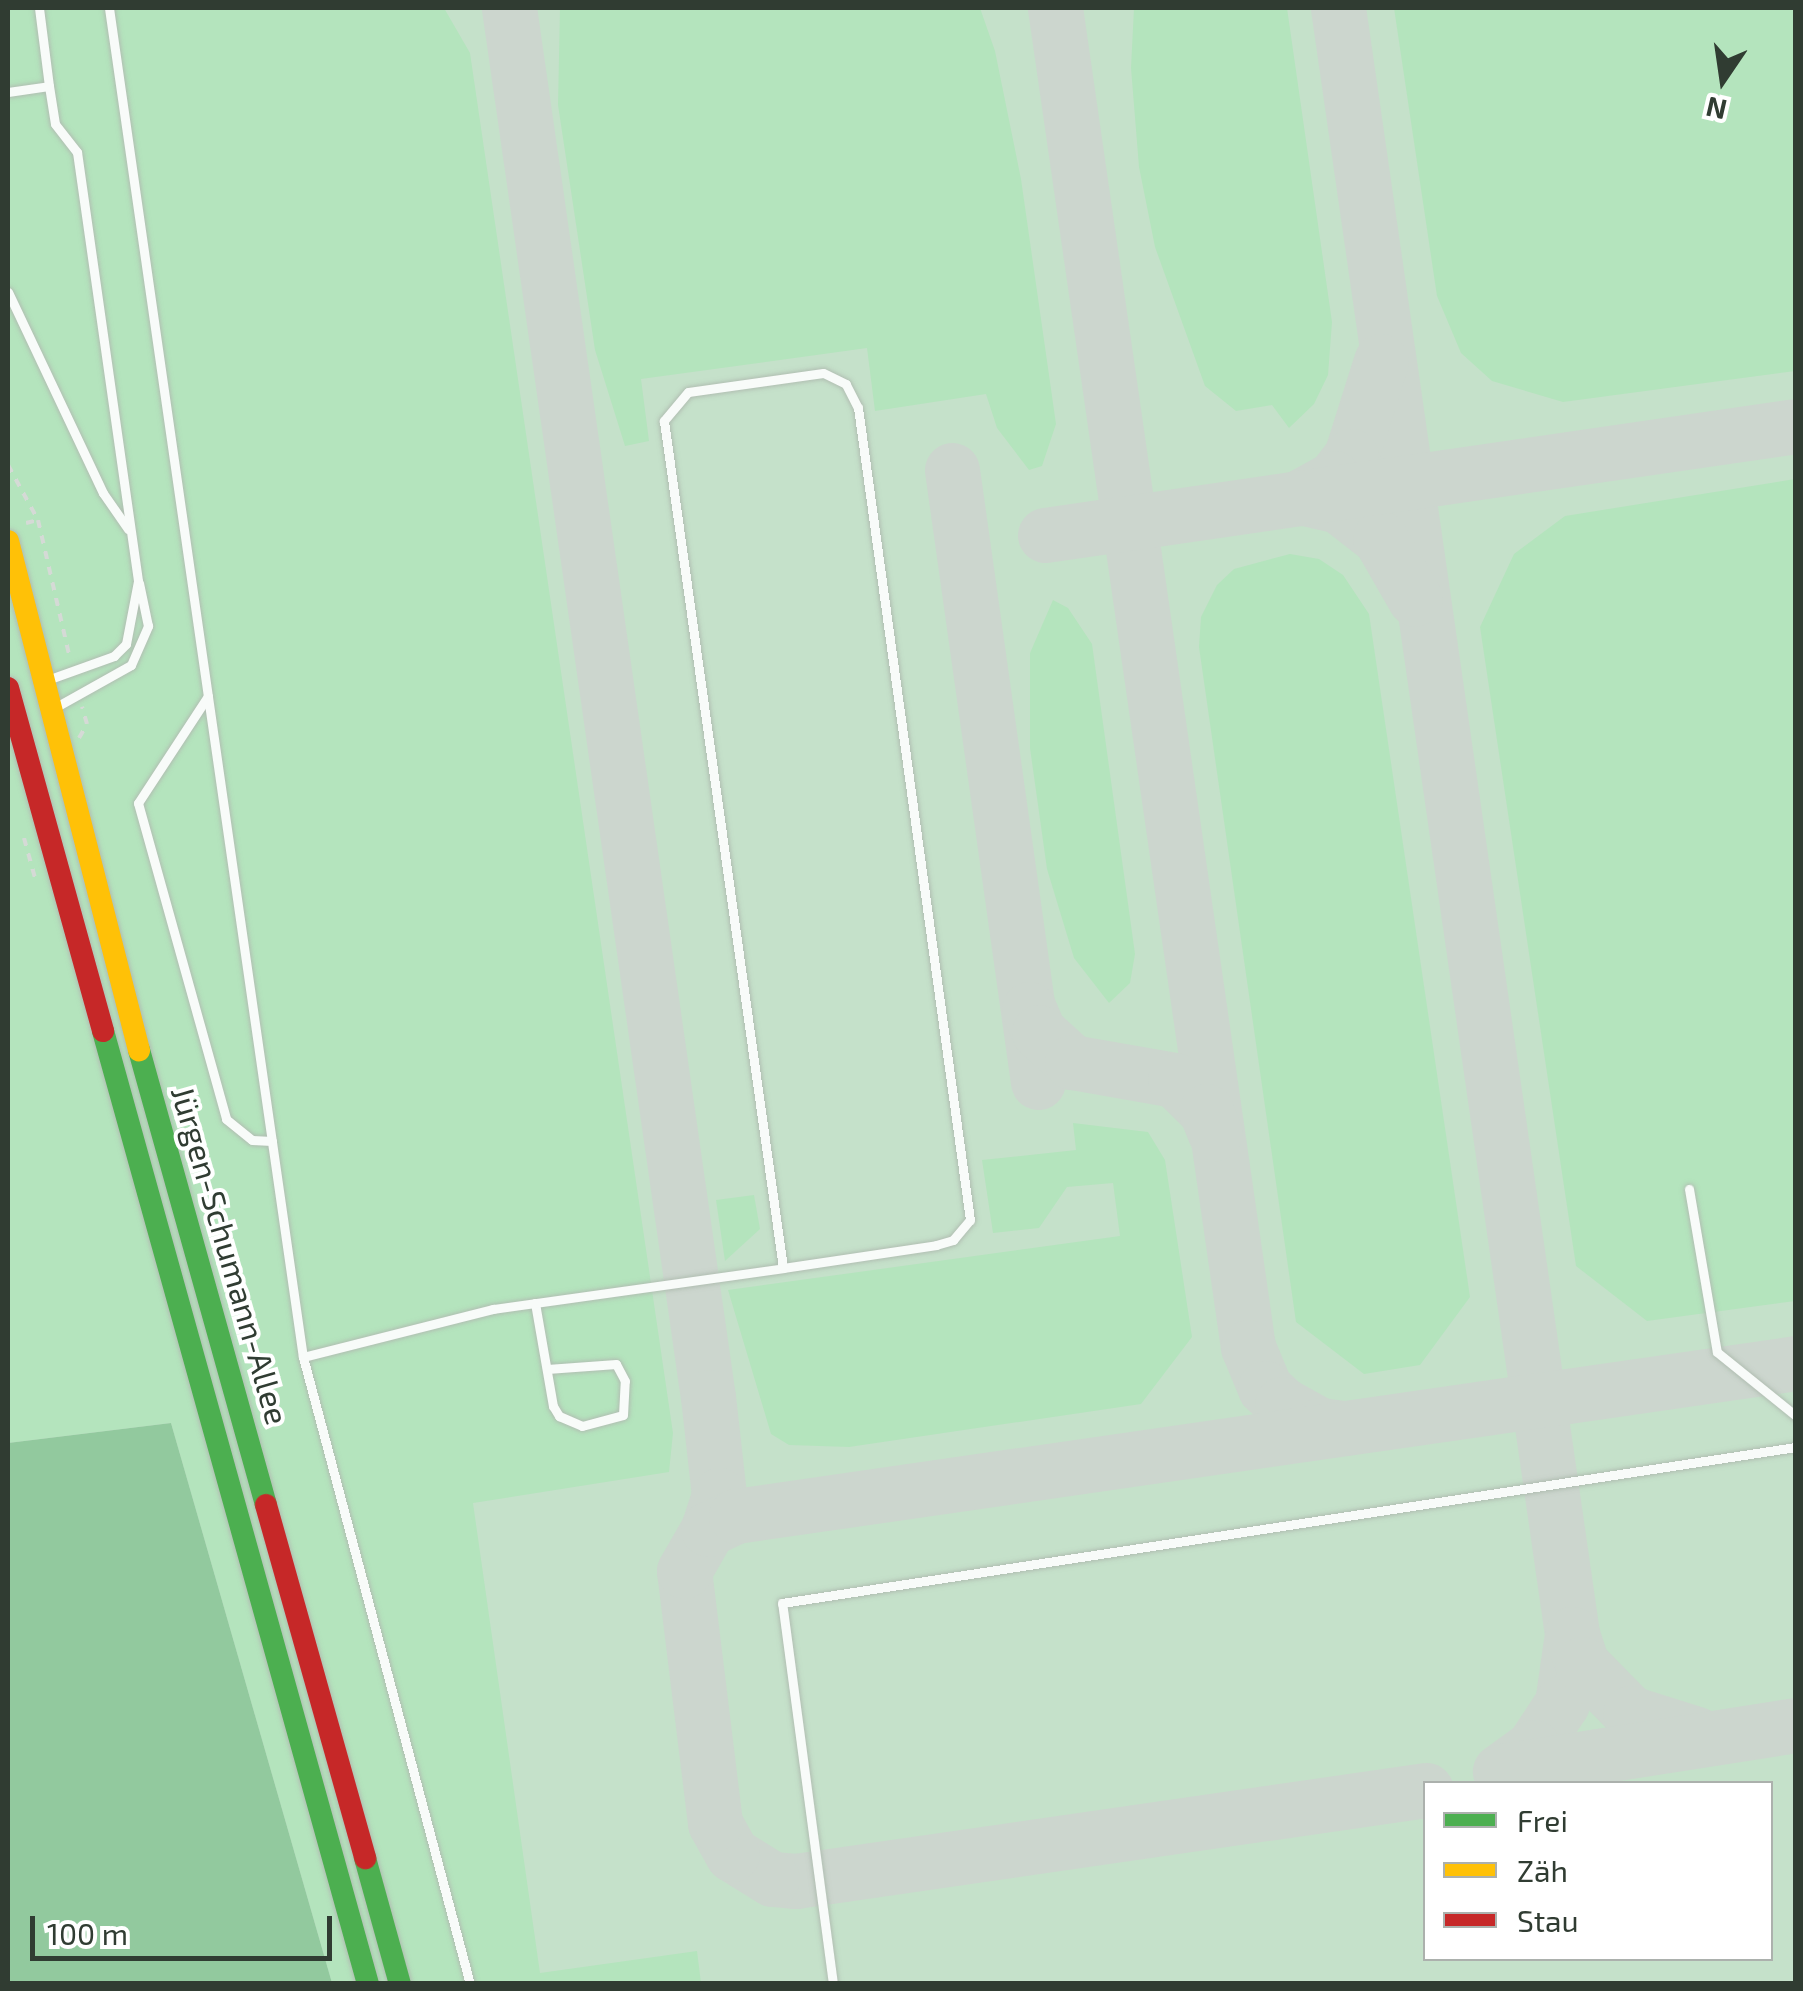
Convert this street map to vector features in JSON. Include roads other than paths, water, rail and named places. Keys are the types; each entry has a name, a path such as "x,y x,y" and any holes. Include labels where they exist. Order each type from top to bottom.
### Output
{"street":[{"name":"Jürgen-Schumann-Allee","path":"8,542 400,1984"},
{"name":"Jürgen-Schumann-Allee","path":"8,688 368,1984"}],"lane":[{"path":"38,8 55,124 77,152 130,531 148,626 130,665 51,708"},
{"path":"109,8 303,1358 470,1984"},
{"path":"8,92 49,86"},
{"path":"8,292 104,494 130,531"},
{"path":"303,1358 535,1303 783,1268 952,1240 970,1220 972,1201 858,408 846,384 823,373 688,392 668,408 664,421 783,1268"},
{"path":"44,682 114,656 126,644 138,581"},
{"path":"208,696 138,802 226,1119 252,1140 272,1141"},
{"path":"1689,1189 1716,1352 1796,1416"},
{"path":"535,1303 553,1406 570,1424 624,1416 626,1381 616,1364 547,1370"},
{"path":"833,1984 782,1603 1796,1447"}]}
